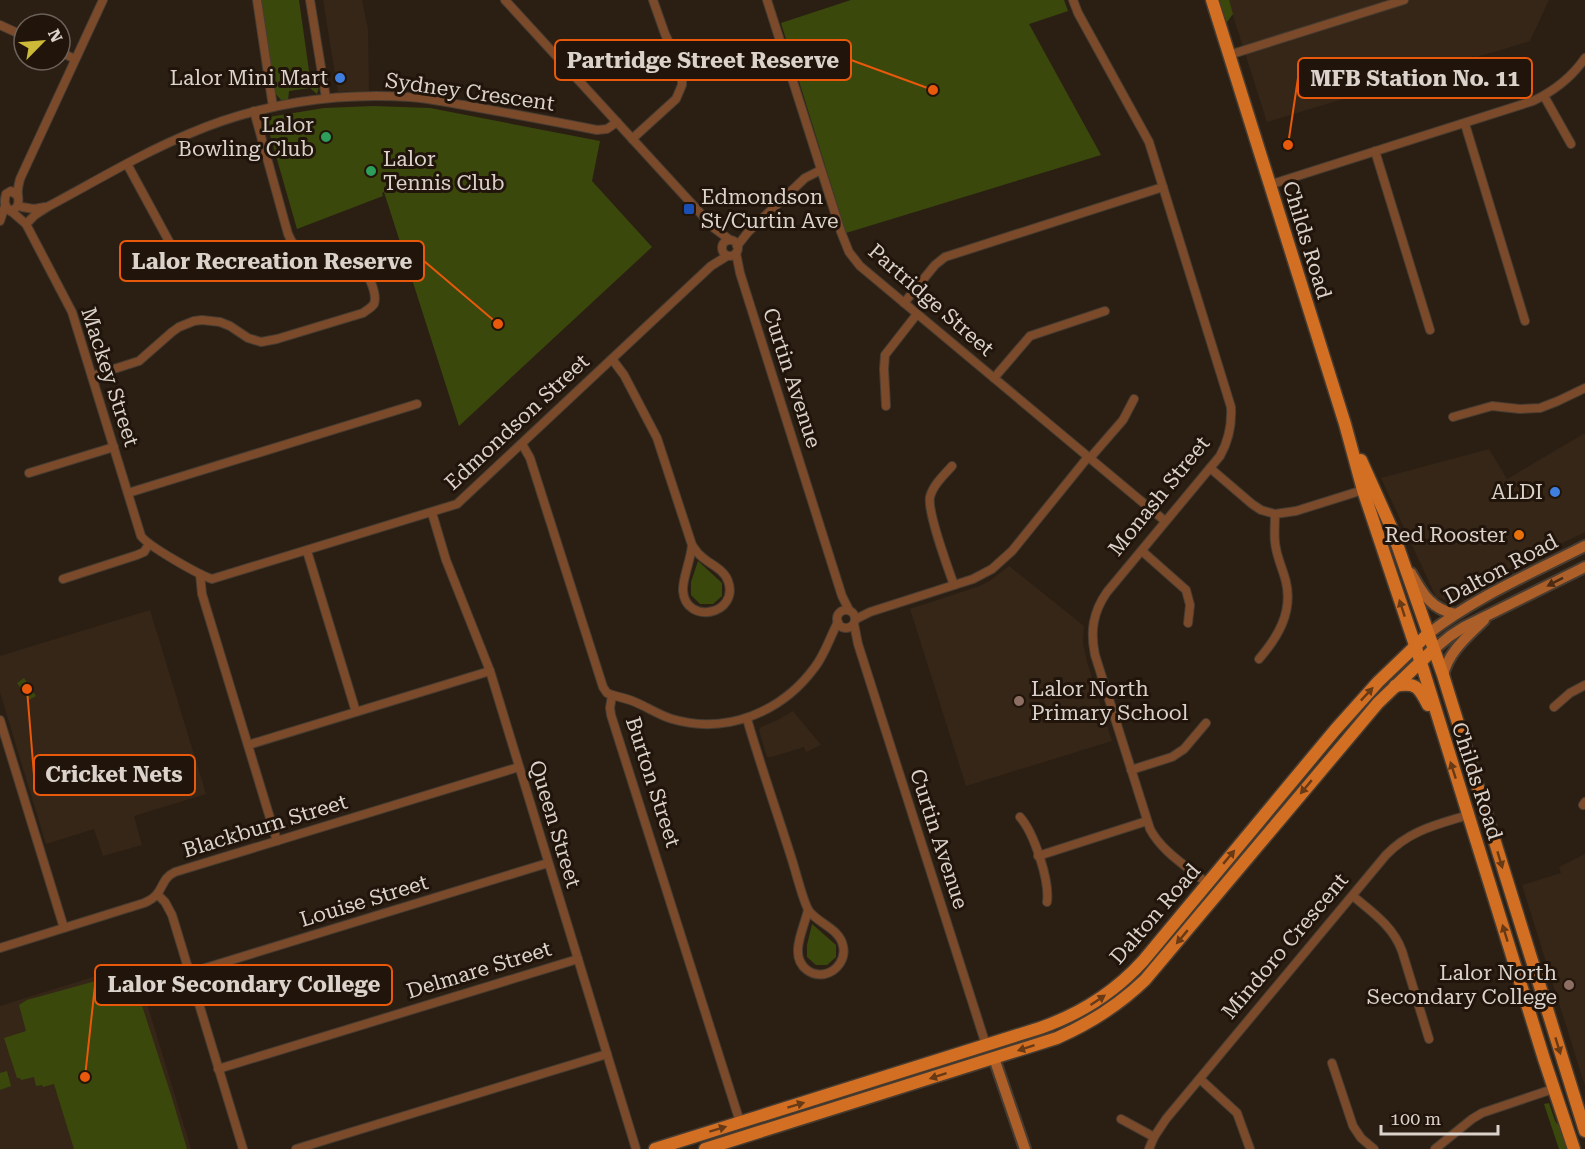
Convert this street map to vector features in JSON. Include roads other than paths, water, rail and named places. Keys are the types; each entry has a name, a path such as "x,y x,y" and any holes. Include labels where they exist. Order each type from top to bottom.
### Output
{"main road":[{"name":"Childs Road","path":"1212,0 1345,424 1368,488 1372,516 1574,1149"},
{"name":"Childs Road","path":"1368,488 1382,505 1443,675 1585,1131"},
{"path":"1372,516 1376,508 1382,505"},
{"name":"Dalton Road","path":"655,1149 1060,1021 1087,1008 1106,995 1137,967 1335,730 1414,646 1455,614 1585,546"},
{"path":"1399,551 1431,603 1438,609 1455,614"},
{"name":"Dalton Road","path":"705,1149 1057,1038 1116,1006 1145,980 1344,742 1420,662 1464,627 1585,567"},
{"path":"1443,675 1450,656 1465,638 1493,612"},
{"path":"1395,686 1413,684 1417,687 1439,724"},
{"name":"Mindoro Crescent","path":"1468,815 1484,809"},
{"name":"Monash Street","path":"1208,884 1219,893"},
{"path":"994,1058 1025,1149"},
{"path":"1553,1089 1570,1084"},
{"name":"Burton Street","path":"740,1122 744,1137"}],"street":[{"path":"0,222 6,199 20,179 103,0"},
{"path":"257,0 273,107"},
{"path":"310,0 326,98"},
{"name":"Curtin Avenue","path":"506,0 730,248 740,273 848,620 858,644 986,1045"},
{"path":"632,139 676,99 682,86 682,71 667,41 654,0"},
{"name":"Partridge Street","path":"767,0 849,252 860,266 1166,521"},
{"name":"Monash Street","path":"1073,0 1149,142 1231,407 1231,428 1220,456 1102,600 1093,622 1092,634 1095,655 1153,835 1164,848 1208,884"},
{"path":"1229,55 1404,0"},
{"path":"1269,185 1533,101 1565,81 1585,58"},
{"path":"1544,96 1570,144"},
{"name":"Sydney Crescent","path":"26,224 49,206 171,141 233,117 273,107 326,98 409,97 497,110 597,130 607,129 617,122"},
{"path":"92,376 136,362 172,332 194,321 220,322 248,338 261,342 363,312 371,307 375,298 374,293 367,272 358,263 347,259 316,260 303,254 294,246 288,234 254,111"},
{"path":"1465,124 1525,321"},
{"path":"1375,151 1430,330"},
{"path":"128,164 184,269"},
{"name":"Edmondson Street","path":"149,543 200,574 215,579 457,504 805,178 821,170"},
{"path":"6,199 17,208 20,202 20,179"},
{"path":"904,303 935,265 945,257 1163,187"},
{"path":"6,199 20,202"},
{"name":"Mackey Street","path":"6,199 26,224 72,312 140,532 145,541 149,543"},
{"name":"Sydney Crescent","path":"20,202 34,209 49,206"},
{"name":"Mackey Street","path":"20,202 26,224"},
{"path":"994,378 1030,336 1105,311"},
{"path":"886,406 885,355 917,314"},
{"path":"612,359 624,375 657,438 692,545 701,557 720,570 729,582 728,597 724,604 713,611 695,610 685,599 683,585 692,545"},
{"path":"1453,417 1492,406 1520,409 1540,408 1585,388"},
{"path":"612,695 635,702 658,714 686,722 718,724 747,719 769,710 793,692 816,666 830,639 848,620 983,575 1001,562 1123,420 1134,399"},
{"path":"128,493 417,404"},
{"name":"Burton Street","path":"522,444 530,458 603,687 607,693 612,695 611,716 740,1122"},
{"path":"29,473 114,447"},
{"path":"952,466 934,488 929,499 932,516 954,585"},
{"path":"1210,468 1252,504 1261,510 1275,514 1296,511 1368,488"},
{"name":"Queen Street","path":"432,513 446,560 490,671 636,1149"},
{"path":"1259,659 1278,633 1287,608 1287,584 1275,543 1275,514"},
{"path":"63,579 144,552 149,543"},
{"path":"1142,550 1186,590 1190,605 1188,623"},
{"path":"307,551 356,712"},
{"path":"200,574 202,594 277,841"},
{"path":"248,745 490,671"},
{"path":"1554,707 1570,693 1585,685"},
{"path":"747,719 808,910 835,932 843,943 842,959 836,968 827,973 816,974 807,970 802,966 798,956 798,943 808,910"},
{"path":"0,720 64,928"},
{"path":"1131,770 1179,754 1206,723"},
{"name":"Blackburn Street","path":"0,948 144,903 158,895 165,879 172,873 519,767"},
{"name":"Mindoro Crescent","path":"1149,1149 1166,1119 1386,855 1403,840 1423,829 1468,815"},
{"path":"1020,816 1028,827 1038,856 1046,882 1047,902"},
{"path":"1038,856 1148,821"},
{"name":"Louise Street","path":"189,973 548,863"},
{"path":"158,895 172,915 243,1149"},
{"path":"1353,896 1388,926 1396,938 1429,1038"},
{"name":"Delmare Street","path":"218,1069 578,959"},
{"path":"296,1149 607,1054"},
{"path":"1332,1063 1353,1126 1361,1138 1374,1149"},
{"path":"1200,1078 1237,1113 1250,1149"},
{"path":"1435,1149 1472,1119 1491,1108 1553,1089"},
{"path":"1121,1119 1154,1137"}],"place":[{"name":"Lalor Mini Mart","path":"340,78"},
{"name":"Partridge Street Reserve","path":"933,90"},
{"name":"Lalor Bowling Club","path":"326,137"},
{"name":"MFB Station No. 11","path":"1288,145"},
{"name":"Lalor Tennis Club","path":"371,171"},
{"name":"Edmondson St/Curtin Ave","path":"689,209"},
{"name":"Lalor Recreation Reserve","path":"498,324"},
{"name":"ALDI","path":"1555,492"},
{"name":"Red Rooster","path":"1519,535"},
{"name":"Cricket Nets","path":"27,689"},
{"name":"Lalor North Primary School","path":"1019,701"},
{"name":"Lalor North Secondary College","path":"1569,985"},
{"name":"Lalor Secondary College","path":"85,1077"}]}
